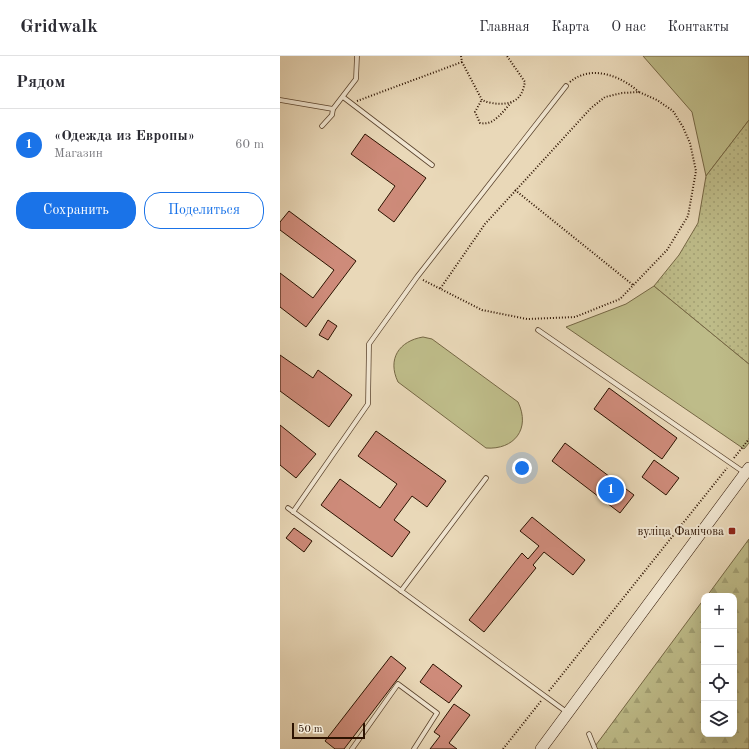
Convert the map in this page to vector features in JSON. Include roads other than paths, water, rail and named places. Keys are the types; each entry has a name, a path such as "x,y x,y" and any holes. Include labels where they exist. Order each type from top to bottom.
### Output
{"main road":[{"path":"541,749 747,471"}],"lane":[{"path":"322,126 332,115 333,109 356,79 357,56"},
{"path":"293,512 368,404 369,344 417,277 566,86"},
{"path":"343,97 432,165"},
{"path":"280,100 333,109"},
{"path":"538,330 730,463 747,471"},
{"path":"401,591 486,478"},
{"path":"288,508 568,713"},
{"path":"352,749 398,684 436,713 414,749"},
{"path":"589,734 596,749"}],"place":[{"name":"«Одежда из Европы»","path":"611,490"},
{"name":"вуліца Фамічова","path":"732,531"}]}
